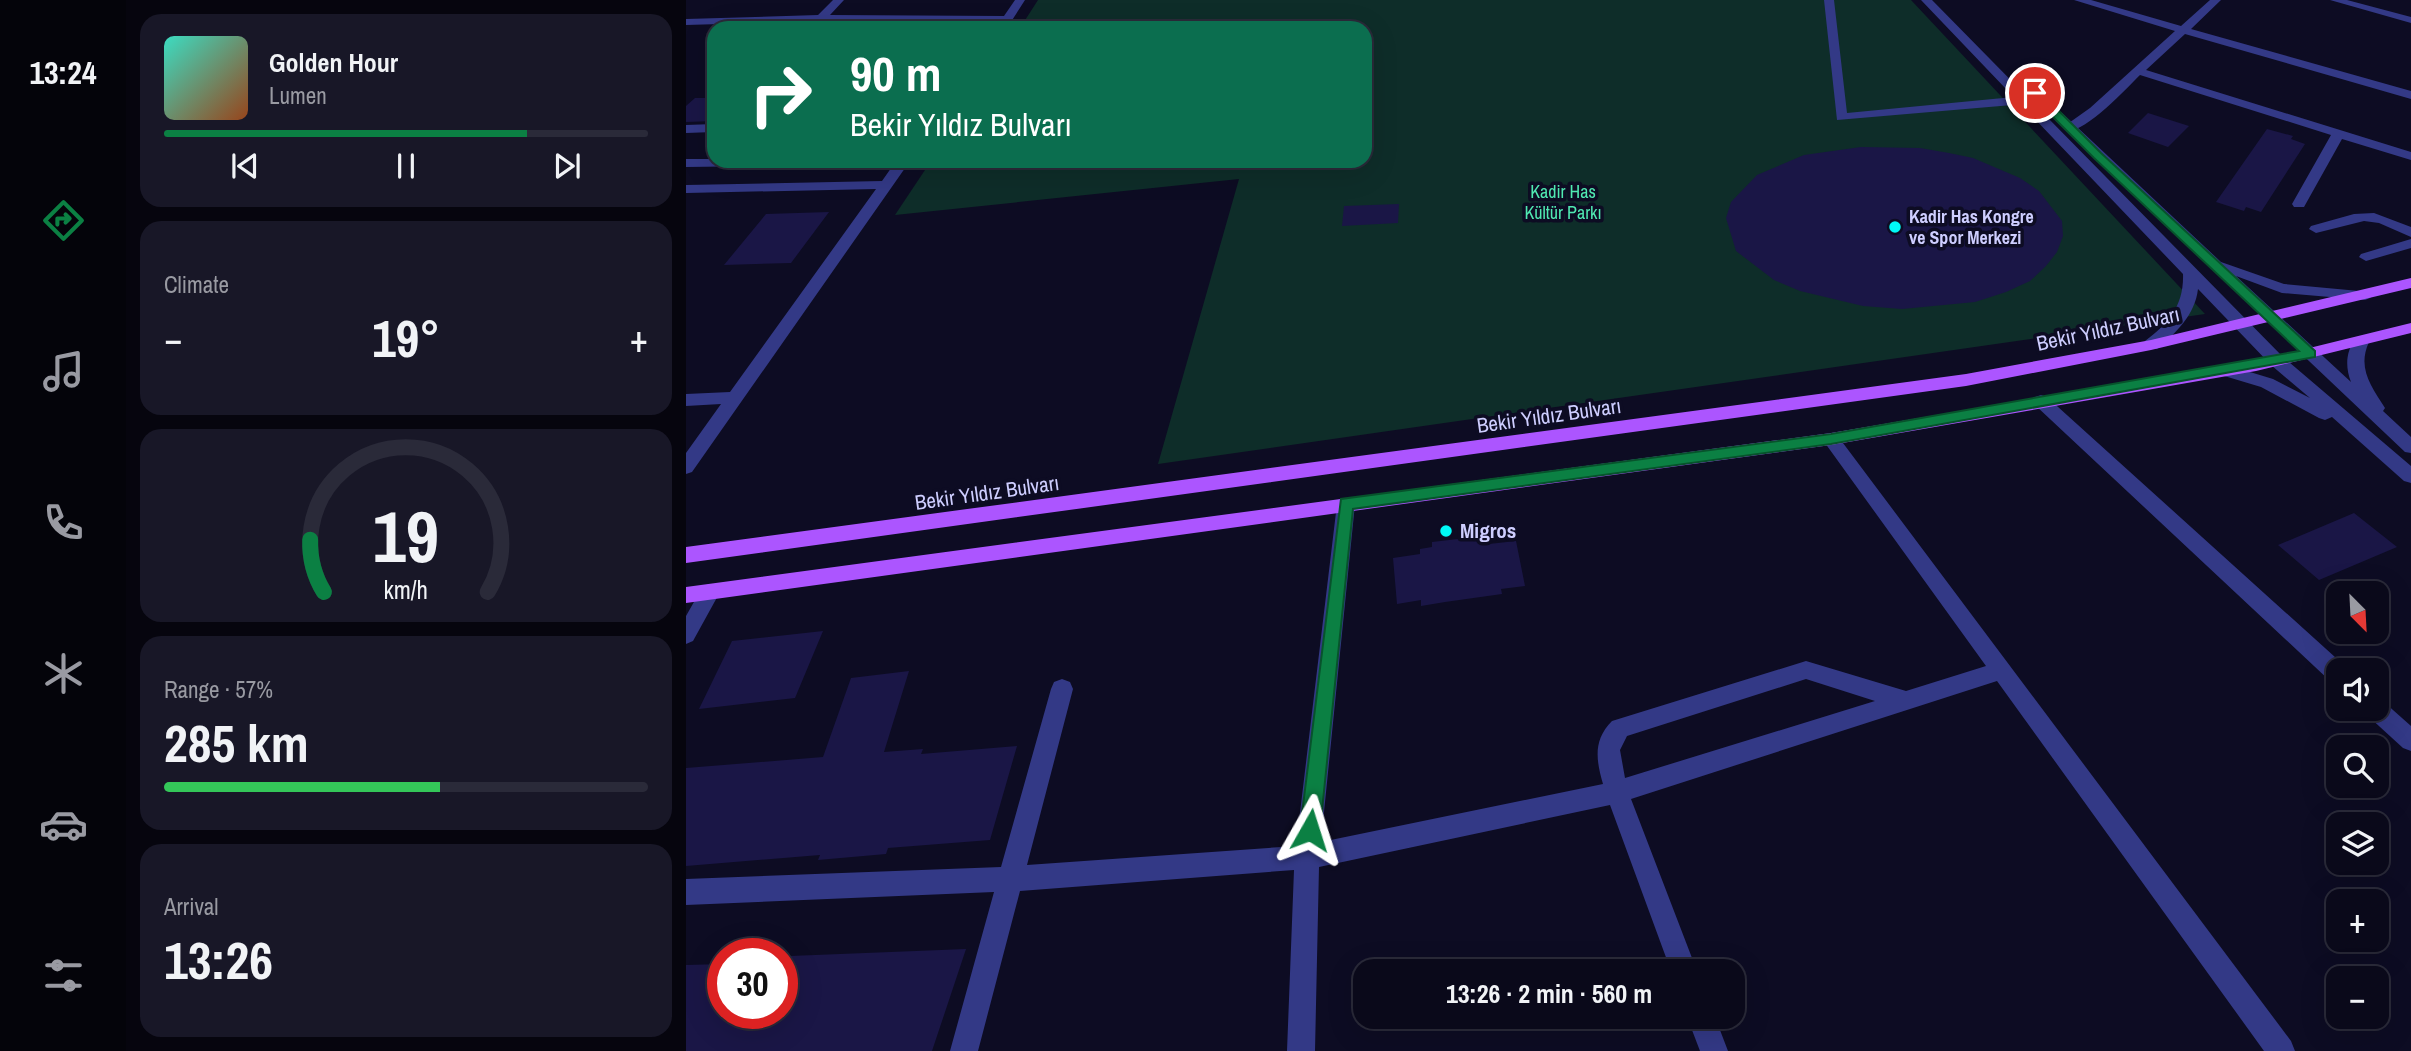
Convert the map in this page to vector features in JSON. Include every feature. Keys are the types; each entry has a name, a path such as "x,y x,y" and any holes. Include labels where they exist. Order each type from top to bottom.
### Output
{"main road":[{"name":"Bekir Yıldız Bulvarı","path":"686,555 1966,380 2151,345 2411,283"},
{"path":"686,595 1831,439 2227,371 2310,354 2411,328"}],"street":[{"path":"821,18 839,0"},
{"path":"1005,21 1020,0"},
{"path":"1829,0 1841,117 2024,100"},
{"path":"1926,0 2277,361 2411,476"},
{"path":"1941,0 2070,128 2411,447"},
{"path":"2079,0 2411,95"},
{"path":"2070,128 2094,111 2216,0"},
{"path":"2335,0 2411,20"},
{"path":"720,21 821,18 931,21"},
{"path":"686,22 707,21"},
{"path":"2138,71 2411,156"},
{"path":"686,129 707,128"},
{"path":"2299,204 2339,133"},
{"path":"686,163 707,163"},
{"path":"686,467 898,168"},
{"path":"686,189 885,185"},
{"path":"2316,229 2369,215 2390,221 2411,233"},
{"path":"2366,257 2411,243"},
{"path":"2199,250 2231,270 2269,285 2307,292 2365,295"},
{"path":"2151,345 2172,328 2187,309 2193,286 2191,273"},
{"path":"2361,342 2355,355 2358,378 2393,432"},
{"path":"2227,371 2251,377 2284,391 2368,440"},
{"path":"686,400 733,398"},
{"path":"2041,401 2326,663"},
{"path":"1831,439 2281,1051"},
{"path":"1301,1051 1307,857 1346,504"},
{"path":"686,635 710,592"},
{"path":"1680,959 1617,792 1609,758 1609,740 1620,728 1806,670 1906,701"},
{"path":"686,892 1009,879 1307,857 1617,792 2003,670"},
{"path":"964,1051 1062,689"},
{"path":"2389,721 2411,741"},
{"path":"1706,1029 1714,1051"}],"green space":[{"name":"Kadir Has Kültür Parkı","path":"1038,0 1911,0 2205,314 1158,464 1239,179 895,215 926,168 1372,168 1372,21 1024,21"}],"building":[{"path":"695,98 707,98 707,121 686,122 686,106"},
{"path":"2148,113 2189,126 2168,147 2128,133"},
{"path":"2267,129 2293,136 2291,139 2305,144 2261,212 2246,207 2244,211 2216,202"},
{"name":"Kadir Has Kongre ve Spor Merkezi","path":"1861,147 1920,148 1949,153 1973,158 2020,178 2039,191 2062,221 2063,236 2057,252 2030,281 2006,292 1975,302 1902,309 1863,306 1800,291 1774,280 1736,251 1726,218 1731,202 1757,175 1804,155"},
{"path":"1399,204 1398,223 1342,226 1344,206"},
{"path":"829,212 791,263 724,265 766,214"},
{"path":"2354,513 2397,547 2319,580 2278,545"},
{"path":"1475,537 1476,541 1488,540 1489,544 1516,541 1525,586 1501,589 1502,594 1421,606 1421,600 1397,604 1393,558 1420,554 1420,549 1432,547 1432,542"},
{"path":"823,631 795,698 699,709 732,641"},
{"path":"909,671 884,752 923,749 921,754 1017,746 990,840 888,848 886,854 818,860 820,855 686,866 686,768 823,757 851,678"},
{"path":"966,949 932,1051 686,1051 686,965 707,964 707,1029 798,1029 798,956"}],"place":[{"name":"Kadir Has Kongre ve Spor Merkezi","path":"1895,227"},
{"name":"Migros","path":"1446,531"}],"route":[{"path":"1310,830 1346,504 1831,439 2131,385 2256,366 2310,354 2098,156 2035,93"}]}
